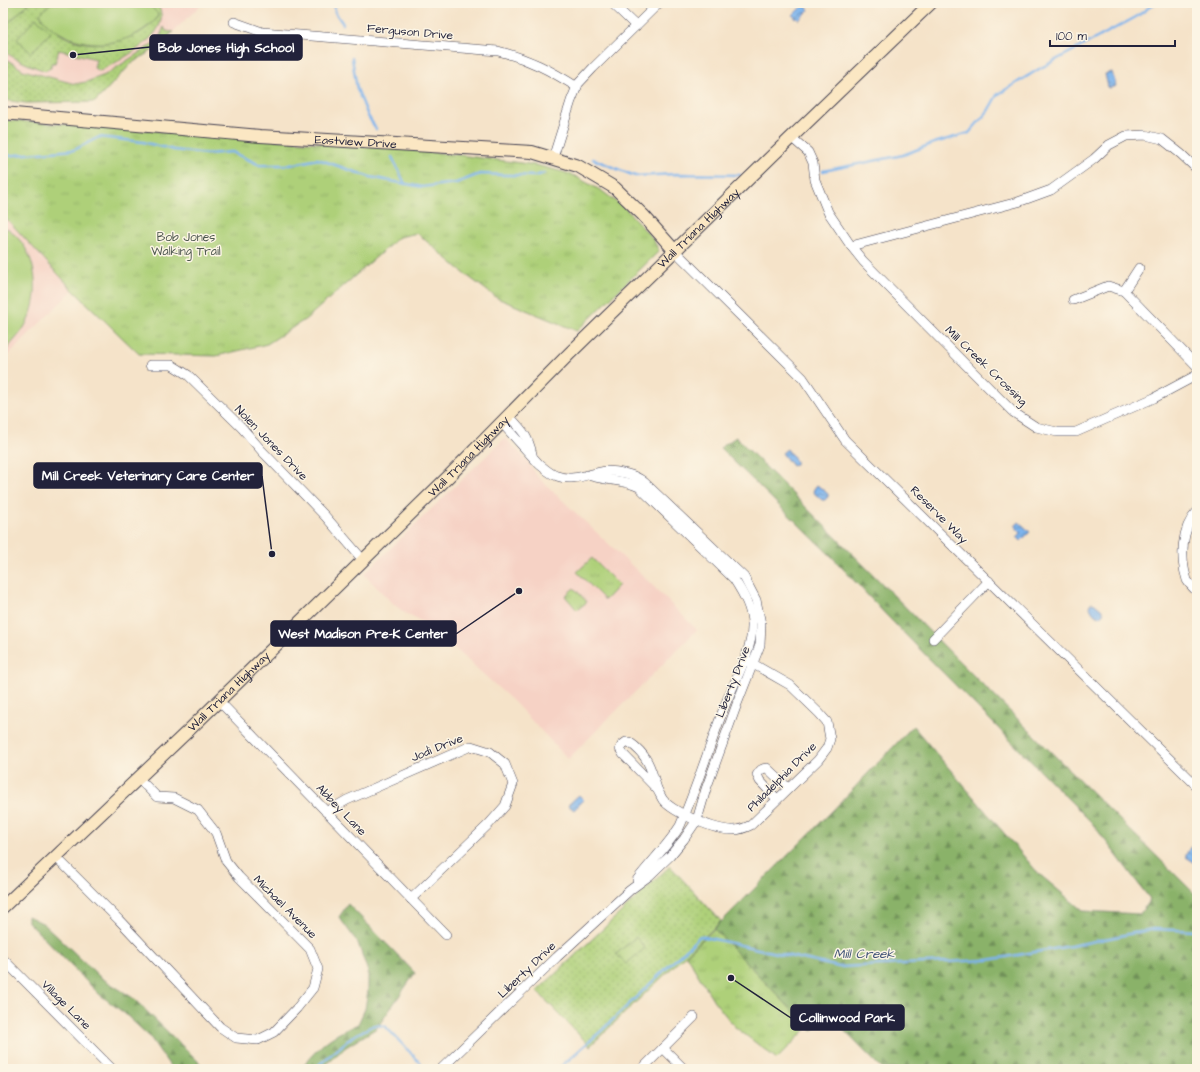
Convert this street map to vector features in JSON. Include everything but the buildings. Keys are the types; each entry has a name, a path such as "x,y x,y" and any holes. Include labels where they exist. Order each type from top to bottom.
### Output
{"main road":[{"name":"Wall Triana Highway","path":"3,908 219,701 363,560 569,354 791,137 931,3"},
{"name":"Eastview Drive","path":"3,112 260,136 532,152 578,166 615,188 643,215 675,251"}],"street":[{"path":"612,3 636,26"},
{"path":"553,158 577,87 593,68 659,3"},
{"name":"Ferguson Drive","path":"234,22 262,32 498,51 520,57 549,70 577,87"},
{"path":"851,246 1018,202 1051,190 1094,159 1109,145 1126,136 1145,134 1162,139 1181,154 1197,170"},
{"name":"Mill Creek Crossing","path":"791,137 808,152 813,163 815,180 828,212 863,261 1013,412 1036,427 1057,432 1076,432 1154,398 1197,375"},
{"name":"Reserve Way","path":"675,251 803,378 845,440 1197,786"},
{"path":"1124,291 1139,268"},
{"path":"1073,300 1108,286 1124,291 1197,366"},
{"name":"Nolen Jones Drive","path":"150,365 172,365 188,375 242,428 262,451 325,516 363,560"},
{"name":"Liberty Drive","path":"441,1069 556,957 630,890 649,876 670,856 684,839 696,820 760,644 761,624 756,600 744,577 639,478 617,472 605,471 589,476 565,478 558,477 546,470 532,455 530,442 525,434 505,419"},
{"name":"Liberty Drive","path":"589,476 600,479 623,481 639,488 734,579 748,605 753,626 750,644 724,708 685,815 671,840 654,858 630,890"},
{"path":"1197,512 1193,516 1183,539 1182,559 1188,581 1197,592"},
{"path":"933,638 989,581"},
{"name":"Philadelphia Drive","path":"658,789 663,800 672,808 685,815 717,828 732,830 743,829 751,825 818,760 827,748 830,738 827,722 819,713 790,685 744,659"},
{"name":"Abbey Lane","path":"219,701 446,935"},
{"path":"629,742 645,756 651,766 658,789 623,754 620,749 622,745 629,742"},
{"name":"Jodi Drive","path":"326,812 347,800 471,746 490,752 505,764 513,784 505,806 489,824 411,898"},
{"path":"777,799 760,781 757,775 760,770 767,768 788,788"},
{"name":"Michael Avenue","path":"56,858 119,920 220,1027 236,1038 258,1040 274,1032 297,1008 313,988 318,969 310,949 239,877 226,861 216,833 198,810 174,798 157,797 138,778"},
{"name":"Village Lane","path":"3,959 112,1069"},
{"path":"642,1069 694,1017"},
{"path":"663,1048 684,1069"}],"shaded area":[{"path":"3,3 203,3 156,48 132,63 95,102 27,100 3,97"},
{"path":"3,215 73,290 3,360"},
{"path":"505,438 526,459 537,476 543,482 647,580 697,630 568,759 514,702 429,625 405,613 392,603 364,574"}],"green space":[{"path":"3,3 29,3 3,28"},
{"path":"29,3 51,3 40,14 53,28 64,36 75,41 86,43 110,43 142,31 154,21 158,14 147,3 156,3 161,14 160,24 154,34 144,44 100,71 94,68 96,59 59,50 55,63 51,63 51,68 47,69 46,71 34,67 3,51 3,28"},
{"path":"51,3 147,3 158,14 151,25 137,34 115,42 92,43 70,38 46,23 40,14"},
{"path":"36,18 51,32 31,53 17,39"},
{"path":"164,27 166,31 173,32 156,48 132,63 95,102 26,103 3,100 3,57 23,70 75,84 86,82 105,75 151,45 160,36"},
{"name":"Bob Jones Walking Trail","path":"3,120 362,146 451,154 536,165 571,174 602,191 626,209 653,239 659,251 577,331 497,298 465,274 417,233 399,237 306,319 267,344 216,356 139,354 73,290 3,215"},
{"path":"7,228 20,241 29,254 34,273 35,294 31,313 23,330 7,349 3,345 3,232"},
{"path":"736,437 968,670 1197,896 1197,1069 882,1069 829,1015 812,1031 714,929 835,808 913,726 1038,873 1083,911 1140,914 1150,899 1092,823 889,618 832,557 720,448"},
{"path":"592,558 619,585 605,600 577,572"},
{"path":"574,588 587,602 577,610 565,596"},
{"path":"670,866 721,921 590,1046 537,991"},
{"path":"348,904 415,973 377,1028 346,1047 320,1069 301,1069 314,1053 332,1037 358,1024 365,1009 368,990 368,972 358,943 339,917"},
{"path":"28,916 44,924 100,977 133,998 206,1069 172,1069 150,1037 124,1013 99,994 28,922"},
{"path":"714,929 808,1027 777,1059 735,1027 714,1001 686,955"},
{"path":"636,937 645,948 626,964 616,954"}],"water":[{"path":"804,4 809,10 799,20 797,18 796,19 793,15"},
{"path":"1112,72 1116,86 1110,88 1108,87 1105,74"},
{"path":"787,449 796,461 796,464 792,466 782,453"},
{"path":"817,485 828,494 828,497 825,500 822,500 813,492"},
{"path":"1019,522 1030,532 1021,541 1017,537 1021,533 1015,526"},
{"path":"1092,603 1104,612 1100,617 1094,615 1089,605"},
{"path":"579,795 584,800 574,810 568,805"},
{"path":"1192,847 1195,849 1197,864 1186,857 1189,849"}],"waterway":[{"path":"334,3 335,12 343,24"},
{"path":"823,171 903,155 934,143 969,133 988,111 997,95 1039,69 1136,17 1155,3"},
{"path":"352,58 357,89 368,116 376,129"},
{"path":"3,156 74,150 99,137 143,142 174,150 207,154 232,152 260,165 290,165 318,159 370,177 422,187 456,183 480,174 536,176 544,173"},
{"path":"392,157 405,184"},
{"path":"593,159 635,176 676,174 740,175"},
{"name":"Mill Creek","path":"558,1069 600,1032 700,936 839,967 988,960 1071,946 1153,929 1197,931"},
{"name":"Mill Creek","path":"314,1069 353,1036 374,1025 385,1026 424,1067"}],"place":[{"name":"Bob Jones High School","path":"73,55"},
{"name":"Mill Creek Veterinary Care Center","path":"272,554"},
{"name":"West Madison Pre-K Center","path":"519,591"},
{"name":"Collinwood Park","path":"731,978"}]}
